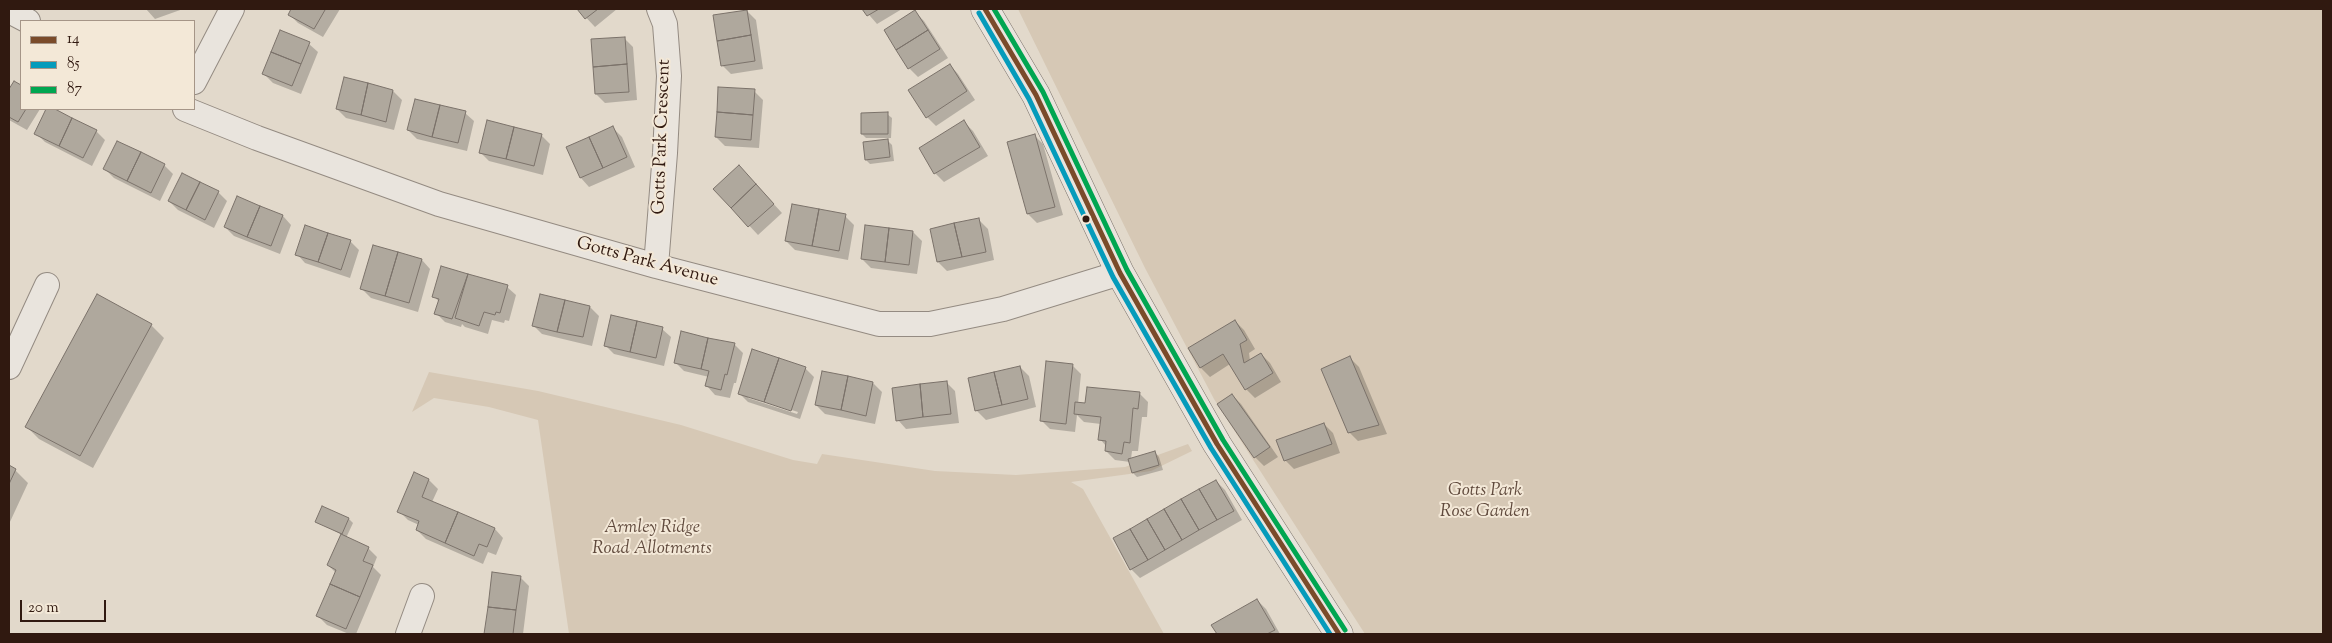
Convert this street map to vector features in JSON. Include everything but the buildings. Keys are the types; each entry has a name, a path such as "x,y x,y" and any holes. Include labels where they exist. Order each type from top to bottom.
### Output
{"street":[{"path":"195,80 232,9"},
{"name":"Gotts Park Crescent","path":"656,266 669,76 665,24 659,9"},
{"path":"985,9 1036,95 1120,273 1217,444 1339,634"},
{"path":"9,11 26,20"},
{"name":"Gotts Park Avenue","path":"187,110 257,138 439,204 656,266 879,324 930,324 1003,309 1120,273"},
{"path":"9,368 47,285"},
{"path":"408,634 422,596"}],"green space":[{"name":"Gotts Park Rose Garden","path":"1018,9 2323,9 2323,634 1365,634 1214,399 1145,268"},
{"name":"Armley Ridge Road Allotments","path":"429,372 538,391 681,425 793,460 817,464 822,454 935,471 1016,475 1125,467 1188,444 1192,451 1151,471 1071,482 1083,489 1164,634 569,634 538,420 489,407 434,398 412,412"}],"transit line":[{"name":"14","path":"985,9 1036,95 1120,273 1217,444 1339,634"},
{"name":"87","path":"994,9 1043,92 1127,270 1223,440 1345,630"},
{"name":"85","path":"979,13 1029,99 1113,277 1211,448 1330,634"}]}
